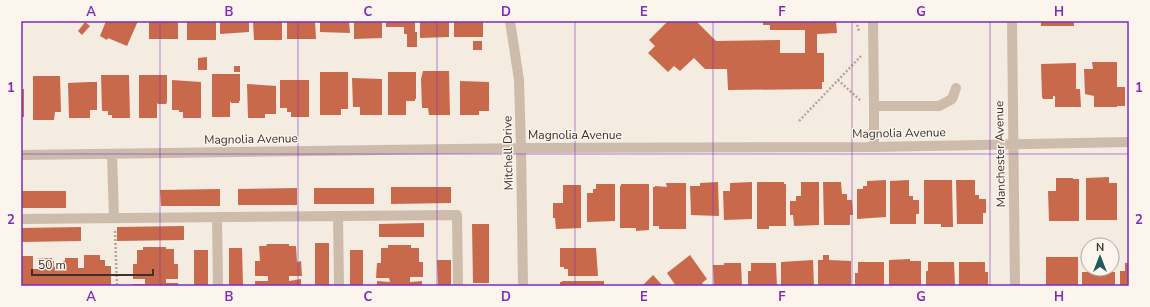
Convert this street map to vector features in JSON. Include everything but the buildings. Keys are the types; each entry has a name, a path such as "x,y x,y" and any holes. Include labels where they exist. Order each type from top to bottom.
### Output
{"street":[{"name":"Mitchell Drive","path":"510,21 519,80 523,286"},
{"path":"873,21 874,146"},
{"name":"Manchester Avenue","path":"1012,21 1015,286"},
{"path":"874,106 939,106 952,99 956,88"},
{"name":"Magnolia Avenue","path":"21,155 1129,142"},
{"path":"112,154 116,218"},
{"path":"21,219 457,215 458,286"},
{"path":"338,216 340,286"},
{"path":"217,217 218,286"}],"path":[{"path":"856,21 860,36"},
{"path":"799,121 860,56 860,49"},
{"path":"838,80 862,102"},
{"path":"116,218 117,286"}]}
